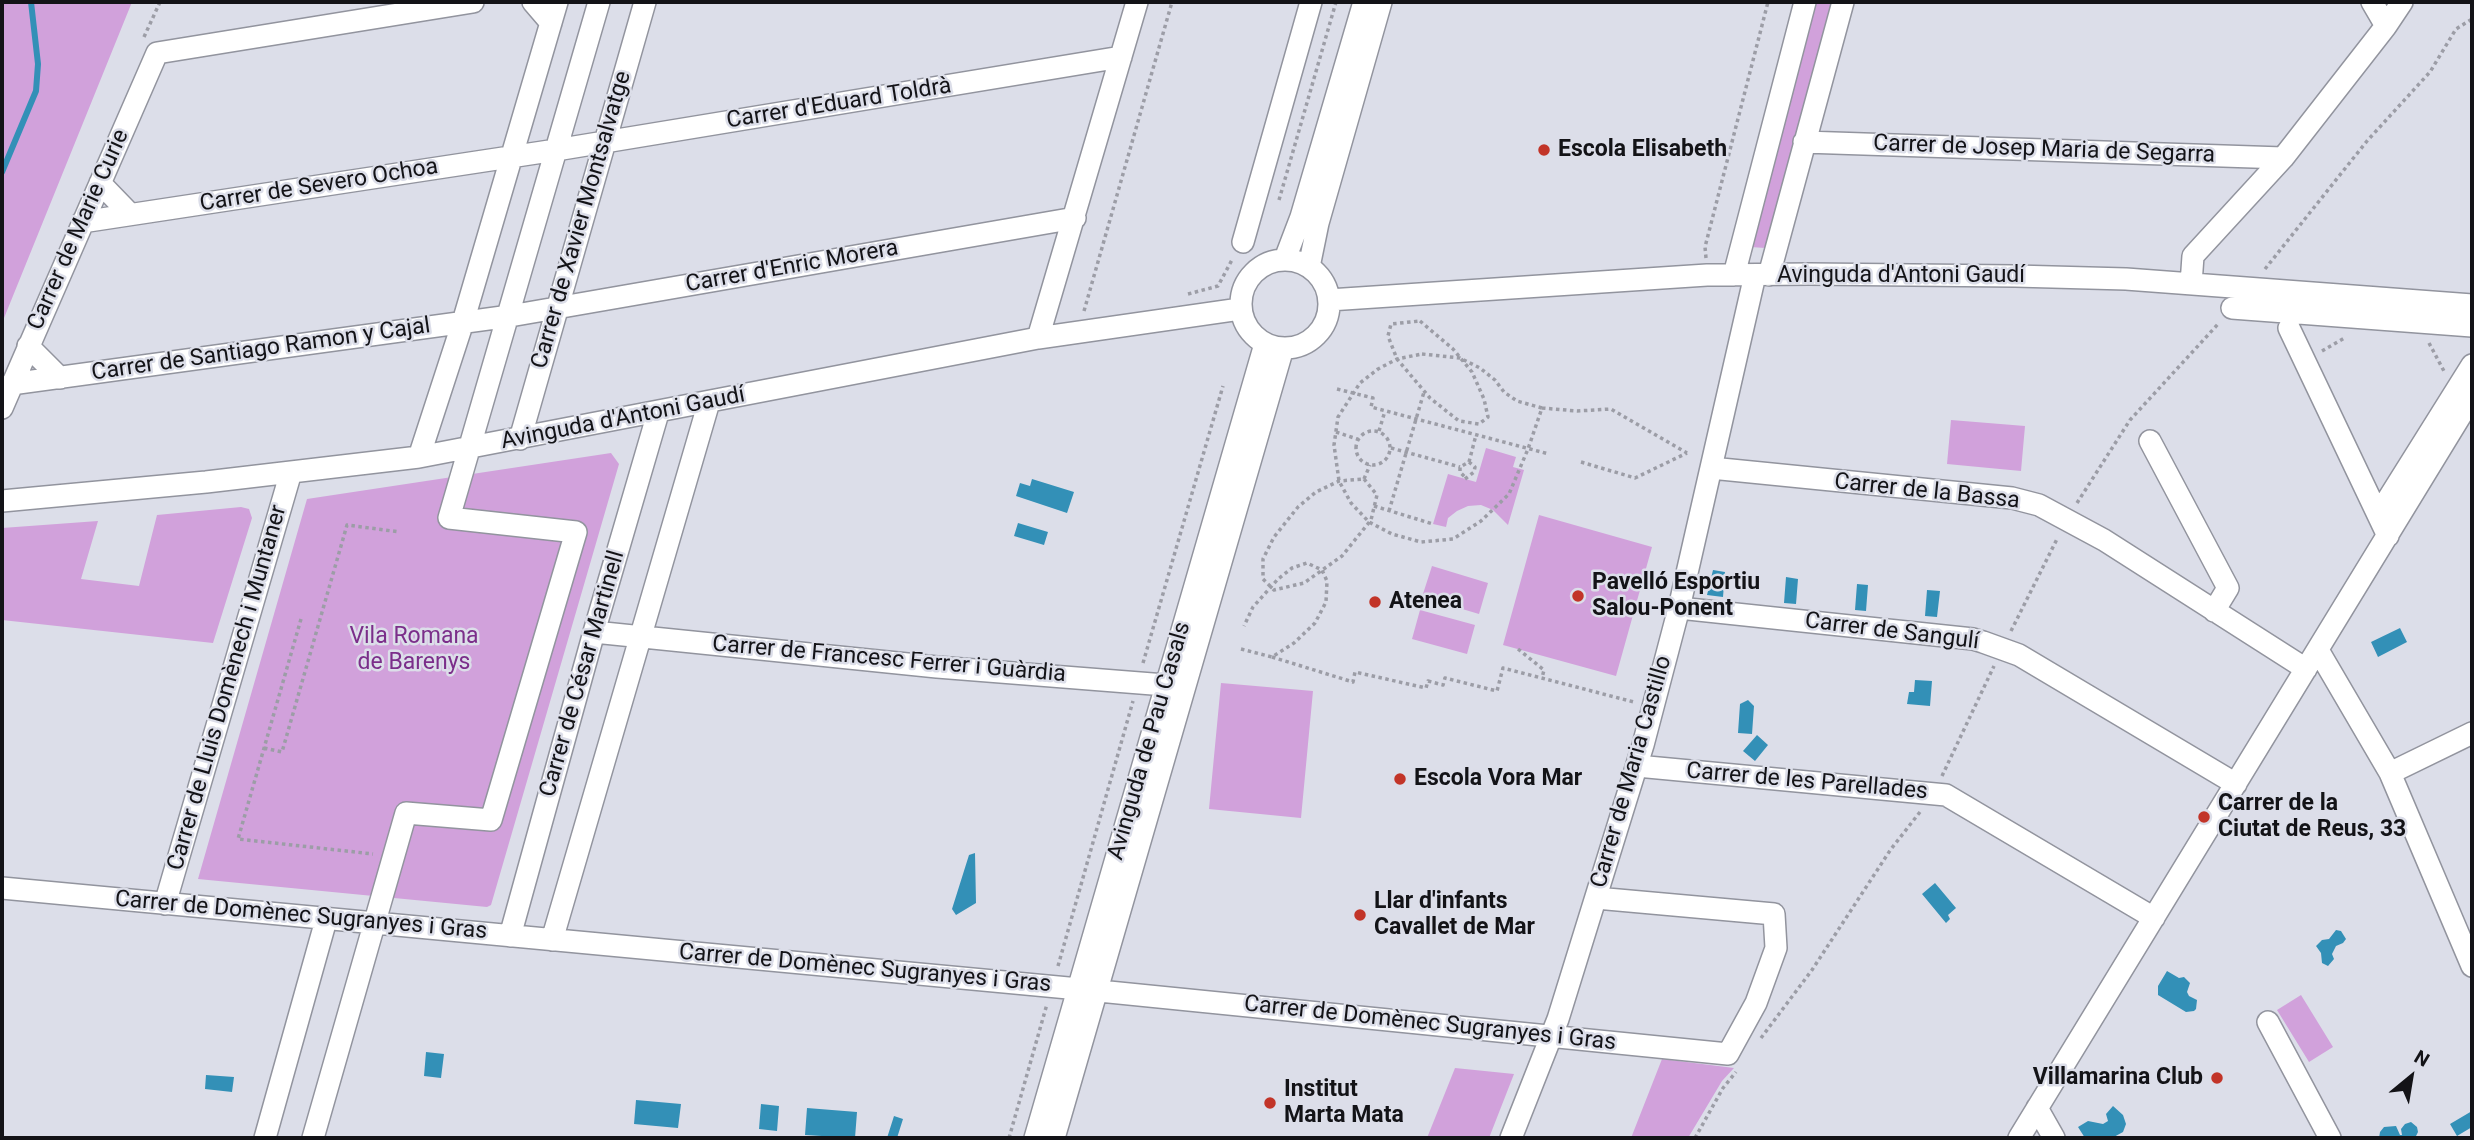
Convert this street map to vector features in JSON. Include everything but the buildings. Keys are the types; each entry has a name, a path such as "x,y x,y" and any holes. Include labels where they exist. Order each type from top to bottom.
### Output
{"street":[{"name":"Carrer de Marie Curie","path":"2,408 157,53 473,2"},
{"path":"533,2 551,23"},
{"path":"419,457 502,195 557,2"},
{"path":"313,1138 406,813 491,820 576,532 449,518 510,316 599,2"},
{"name":"Carrer de Xavier Montsalvatge","path":"520,439 645,2"},
{"path":"1042,328 1137,2"},
{"path":"1242,242 1311,2"},
{"path":"1285,259 1301,217 1364,2"},
{"path":"1309,267 1318,223 1381,2"},
{"path":"1753,275 1805,2"},
{"path":"1753,275 1804,142 1843,2"},
{"path":"2372,2 2386,26"},
{"path":"2191,284 2193,256 2283,158 2402,2"},
{"name":"Carrer d'Eduard Toldrà","path":"556,150 1121,57"},
{"path":"614,107 636,137"},
{"name":"Carrer de Josep Maria de Segarra","path":"1804,142 2283,158"},
{"name":"Carrer de Severo Ochoa","path":"82,222 556,150"},
{"path":"2231,156 2253,192"},
{"path":"478,162 502,195"},
{"path":"100,183 130,214"},
{"name":"Carrer d'Enric Morera","path":"510,316 1075,218"},
{"path":"1045,223 1065,251"},
{"path":"1285,259 1309,267 1326,287 1329,300 1328,316 1314,337 1300,346 1274,346 1257,339 1246,326 1240,309 1241,292 1249,277 1261,266 1285,259"},
{"path":"567,270 592,302"},
{"name":"Avinguda d'Antoni Gaudí","path":"1329,300 1707,275 1753,275 2015,276 2191,284 2472,304"},
{"name":"Carrer de Maria Castillo","path":"1511,1138 1551,1035 1637,766 1679,608 1753,275"},
{"path":"2232,308 2472,326"},
{"name":"Avinguda d'Antoni Gaudí","path":"2,501 419,457 658,413 1042,328 1078,333 1240,309"},
{"name":"Carrer de Santiago Ramon y Cajal","path":"12,384 510,316"},
{"path":"435,326 454,352"},
{"path":"2290,328 2388,536"},
{"path":"28,346 60,377"},
{"name":"Avinguda de Pau Casals","path":"1054,1138 1088,990 1274,346"},
{"path":"2019,1138 2388,536 2464,395 2472,365"},
{"path":"2378,515 2464,395"},
{"path":"552,940 709,402"},
{"name":"Carrer de César Martinell","path":"510,936 658,413"},
{"path":"2150,441 2228,588 2214,611"},
{"name":"Carrer de la Bassa","path":"1711,468 2012,498 2039,505 2067,518 2306,669"},
{"name":"Carrer de Lluis Domènech i Muntaner","path":"165,904 290,472"},
{"name":"Carrer de Sangulí","path":"1679,608 1972,639 2019,655 2236,784"},
{"name":"Carrer de Francesc Ferrer i Guàrdia","path":"594,632 937,667 1175,686"},
{"path":"2318,650 2390,773 2472,966"},
{"path":"2390,773 2472,733"},
{"name":"Carrer de les Parellades","path":"1637,766 1946,794 2154,918"},
{"name":"Carrer de Domènec Sugranyes i Gras","path":"2,888 1052,986 1728,1054 1751,1052"},
{"path":"1596,898 1774,914 1776,948 1756,1003 1728,1054"},
{"path":"265,1138 326,920"},
{"name":"Avinguda de Pau Casals","path":"1035,1138 1088,990"},
{"path":"2268,1022 2330,1138"},
{"path":"2037,1108 2054,1138"}],"path":[{"path":"1078,333 1172,2"},
{"path":"1279,200 1336,2"},
{"path":"1707,275 1705,247 1768,2"},
{"path":"2250,289 2367,141 2430,72 2456,29 2472,19"},
{"path":"1186,295 1218,286 1242,242"},
{"path":"1695,1138 1723,1088 1812,970 1891,849 1934,793 2067,518 2130,420 2232,308"},
{"path":"1042,328 1085,309"},
{"path":"2305,361 2375,319"},
{"path":"1420,321 1460,358 1472,372 1484,399 1488,417 1479,425 1459,421 1425,392 1397,359 1388,336 1391,324 1420,321"},
{"path":"2418,322 2464,395"},
{"path":"1542,408 1508,494 1481,521 1453,538 1421,541 1392,534 1369,522 1351,503 1339,481 1334,445 1338,417 1352,393 1378,369 1397,359 1422,354 1460,358 1480,368 1517,401 1542,408 1577,411 1611,409 1687,453 1635,478 1581,462"},
{"path":"1009,1138 1223,386"},
{"path":"1337,389 1373,398 1371,407 1549,454"},
{"path":"1389,511 1425,392"},
{"path":"1379,431 1385,411"},
{"path":"1368,431 1379,431 1388,438 1391,448 1384,461 1370,465 1360,460 1356,453 1357,439 1368,431"},
{"path":"1336,432 1357,439"},
{"path":"1469,462 1476,435"},
{"path":"1391,448 1460,467"},
{"path":"1460,467 1469,462"},
{"path":"1460,467 1465,478 1470,476 1475,467 1469,462"},
{"path":"1364,479 1370,465"},
{"path":"1364,479 1377,495 1374,506 1369,522 1342,556 1304,583 1274,590 1263,579 1263,559 1274,537 1298,507 1316,492 1339,481 1364,479"},
{"path":"1374,506 1433,524"},
{"path":"264,748 282,752 347,525 400,532"},
{"path":"1244,626 1253,607 1292,568 1307,563 1322,570 1327,581 1326,602 1315,623 1294,643 1272,657"},
{"path":"301,619 238,839 394,856"},
{"path":"1241,649 1353,682 1355,672 1426,688 1428,681 1443,685 1445,678 1497,691 1503,668 1653,707"},
{"path":"1518,649 1544,670 1542,678"}],"green space":[{"path":"2,2 132,2 2,323"},
{"path":"1816,2 1834,2 1765,248 1751,247"},
{"path":"1951,420 2025,426 2021,471 1947,464"},
{"path":"1486,448 1516,457 1513,467 1524,470 1508,525 1493,510 1481,505 1468,506 1457,511 1448,518 1446,527 1433,524 1448,474 1476,482"},
{"name":"Vila Romana de Barenys","path":"611,453 619,464 491,905 487,907 198,879 307,499"},
{"path":"241,507 249,509 252,518 213,643 2,620 2,528 98,521 81,579 139,586 157,515"},
{"name":"Pavelló Esportiu Salou-Ponent","path":"1539,515 1652,547 1616,676 1503,645"},
{"path":"1432,566 1488,583 1479,614 1422,597"},
{"path":"1420,610 1475,625 1467,654 1412,639"},
{"path":"1221,683 1313,691 1301,818 1209,809"},
{"path":"2301,995 2333,1047 2309,1062 2277,1010"},
{"path":"1662,1059 1734,1068 1722,1081 1688,1138 1631,1138"},
{"path":"1455,1068 1514,1074 1489,1138 1427,1138"}],"water":[{"path":"1032,479 1074,492 1067,513 1016,496 1020,483 1030,486"},
{"path":"1018,523 1048,532 1044,545 1014,536"},
{"path":"1713,570 1725,572 1723,597 1707,595"},
{"path":"1786,577 1798,579 1796,604 1784,603"},
{"path":"1857,584 1868,585 1866,611 1855,610"},
{"path":"1927,590 1940,591 1937,617 1925,616"},
{"path":"2400,628 2407,642 2378,657 2371,642"},
{"path":"1915,680 1932,681 1930,706 1907,704 1909,692 1914,692"},
{"path":"1748,700 1754,706 1752,734 1738,733 1740,704"},
{"path":"1757,735 1768,745 1755,761 1743,751"},
{"path":"975,853 976,903 956,915 952,909 969,855"},
{"path":"1935,883 1956,908 1948,915 1950,919 1946,923 1922,894"},
{"path":"2336,930 2341,931 2346,939 2336,946 2332,954 2334,959 2328,966 2322,963 2321,953 2316,946 2322,940 2329,939"},
{"path":"2167,971 2179,978 2184,977 2190,983 2187,992 2197,1000 2194,1011 2186,1012 2158,995 2158,986"},
{"path":"426,1052 444,1054 441,1078 424,1076"},
{"path":"206,1075 234,1077 232,1092 205,1089"},
{"path":"636,1100 681,1104 678,1128 634,1124"},
{"path":"761,1104 779,1106 777,1131 759,1129"},
{"path":"2113,1106 2123,1115 2126,1124 2123,1132 2112,1138 2085,1138 2078,1127 2088,1121 2103,1124 2108,1121 2106,1114"},
{"path":"807,1108 857,1112 855,1138 805,1135"},
{"path":"2472,1111 2472,1127 2457,1136 2450,1124"},
{"path":"894,1116 903,1119 897,1138 887,1138"},
{"path":"2411,1122 2417,1127 2415,1138 2379,1138 2384,1127 2396,1126 2402,1135 2401,1129"}],"waterway":[{"path":"2,172 36,91 38,64 31,2"}],"place":[{"name":"Escola Elisabeth","path":"1544,150"},
{"name":"Pavelló Esportiu Salou-Ponent","path":"1578,596"},
{"name":"Atenea","path":"1375,602"},
{"name":"Escola Vora Mar","path":"1400,779"},
{"name":"Carrer de la Ciutat de Reus, 33","path":"2204,817"},
{"name":"Llar d'infants Cavallet de Mar","path":"1360,915"},
{"name":"Villamarina Club","path":"2217,1078"},
{"name":"Institut Marta Mata","path":"1270,1103"}]}
